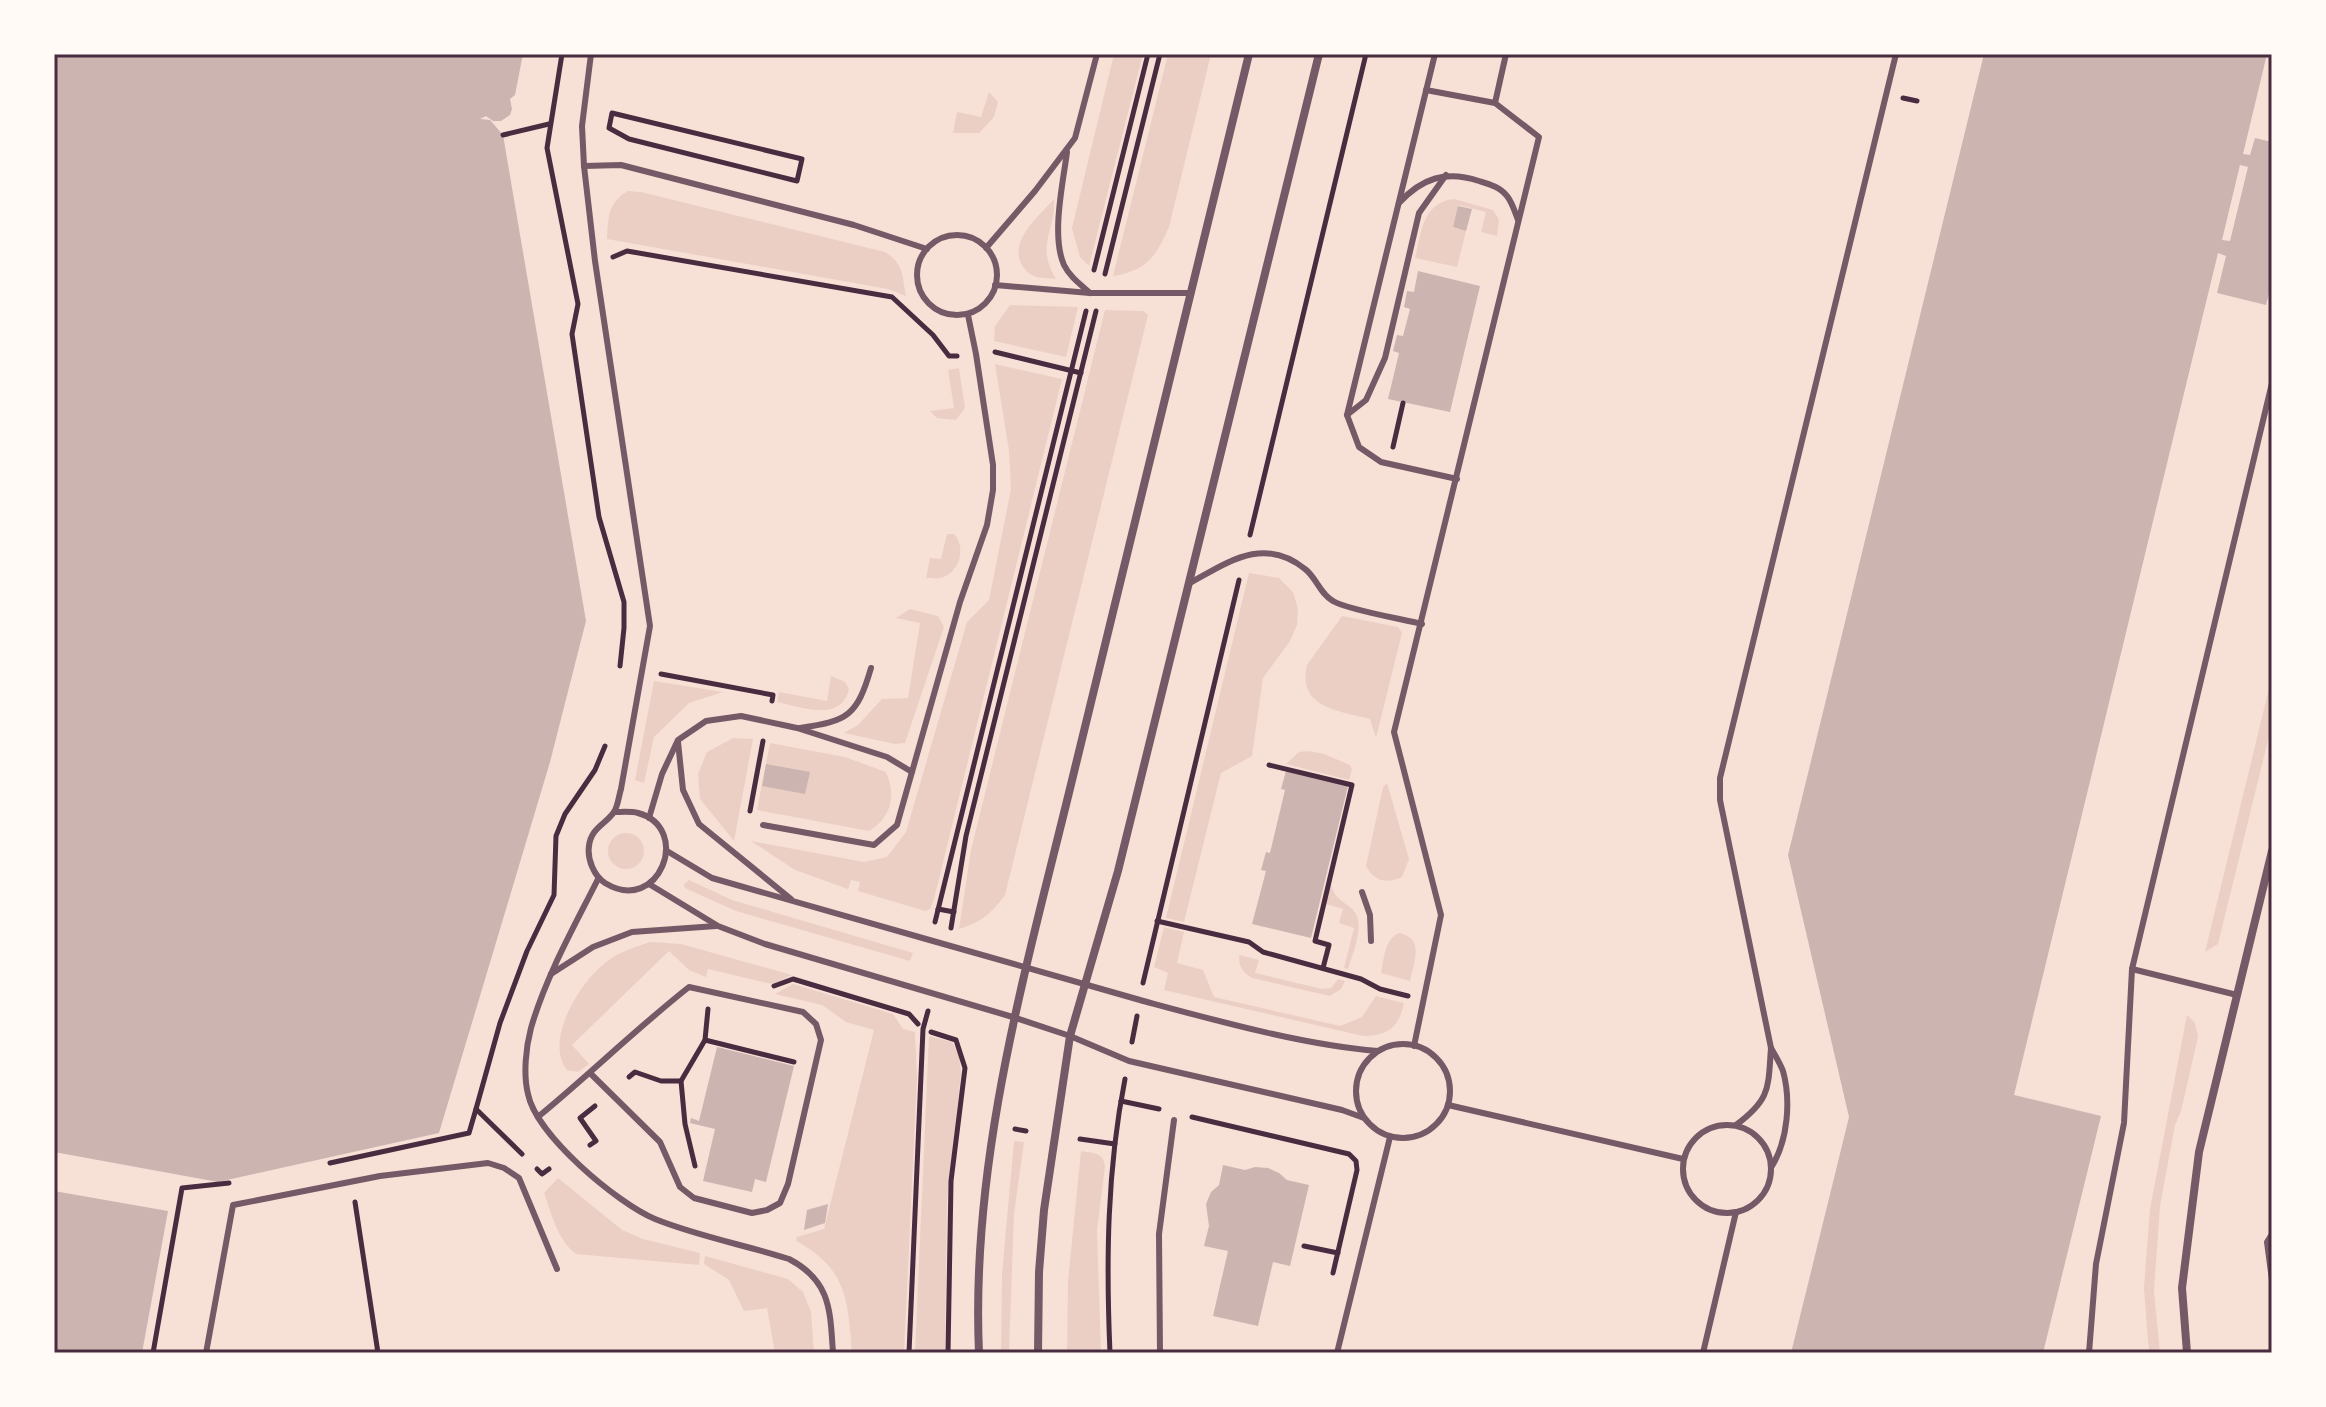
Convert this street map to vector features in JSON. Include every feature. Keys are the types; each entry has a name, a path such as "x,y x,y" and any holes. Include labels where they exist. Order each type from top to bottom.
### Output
{"street":[{"path":"979,1353 987,1180 993,1127 1026,969 1249,54"},
{"path":"1038,1353 1044,1210 1070,1036 1118,871 1319,54"},
{"path":"2187,1353 2182,1288 2199,1152 2272,851"}],"lane":[{"path":"591,54 582,126 584,166 595,261 650,626 621,789 614,812 593,832 589,857 598,879 611,887 637,889 659,875 665,864 665,838 649,818 637,813 614,812"},
{"path":"986,248 1067,151 1080,123 1097,54"},
{"path":"1435,54 1347,415 1359,447 1381,462 1457,479"},
{"path":"1495,103 1506,54"},
{"path":"1736,1125 1761,1104 1768,1086 1771,1048 1720,800 1720,778 1896,54"},
{"path":"1414,1046 1441,915 1394,732 1539,137 1495,103 1426,90"},
{"path":"1067,151 1060,251 1071,276 1090,293"},
{"path":"584,166 621,165 854,225 927,249"},
{"path":"1397,206 1426,180 1446,175 1469,177 1495,186 1508,197 1518,221"},
{"path":"1347,415 1366,400 1385,358 1419,213 1446,175"},
{"path":"949,236 963,236 976,240 986,248 996,268 995,285 985,304 968,315 947,314 925,300 917,274 919,261 936,241 949,236"},
{"path":"995,285 1090,293 1190,293"},
{"path":"763,825 874,845 897,825 960,602 987,525 993,490 993,465 968,315"},
{"path":"2089,1353 2096,1264 2124,1123 2132,969 2272,383"},
{"path":"1188,584 1245,553 1276,553 1309,571 1333,601 1422,624"},
{"path":"797,728 833,723 855,709 871,668"},
{"path":"649,818 662,774 678,740 706,721 741,716 797,728 887,757 912,772"},
{"path":"678,740 683,790 699,824 794,901"},
{"path":"667,851 712,878 1140,1000 1343,1048 1378,1051 1398,1045 1414,1046 1432,1054 1446,1072 1449,1084 1448,1105 1437,1124 1428,1131 1407,1138 1390,1137 1372,1128 1364,1118 1358,1107 1357,1081 1368,1059 1378,1051"},
{"path":"598,879 551,974 531,1030 526,1074 528,1097 559,1144 597,1181 638,1210 656,1219 764,1251 803,1267 823,1289 829,1307 833,1353"},
{"path":"649,884 718,926 765,944 1016,1018 1129,1061 1342,1110 1364,1118"},
{"path":"1362,892 1370,915 1371,941"},
{"path":"551,974 593,947 632,932 718,926"},
{"path":"2132,969 2237,995"},
{"path":"539,1116 591,1074 642,1024 689,987 803,1012 816,1024 821,1040 788,1184 780,1203 752,1213 694,1198 680,1187 660,1142 591,1074"},
{"path":"1771,1048 1783,1070 1787,1108 1780,1153 1771,1167"},
{"path":"1448,1105 1683,1159"},
{"path":"1160,1353 1159,1234 1174,1120"},
{"path":"1725,1124 1736,1125 1754,1133 1761,1140 1770,1157 1770,1178 1760,1198 1752,1205 1736,1212 1713,1211 1693,1198 1683,1176 1683,1159 1689,1145 1704,1130 1725,1124"},
{"path":"1337,1353 1390,1137"},
{"path":"206,1353 233,1205 380,1176 488,1163 504,1168 519,1178 557,1269"},
{"path":"1703,1353 1736,1212"},
{"path":"2272,1234 2267,1242 2272,1280"}],"path":[{"path":"562,54 547,148 578,304 572,334 597,502 624,602 618,677"},
{"path":"1094,270 1148,54"},
{"path":"951,930 966,836 1160,54"},
{"path":"1110,1353 1106,1263 1115,1144 1140,1000 1366,54"},
{"path":"1903,98 1917,101"},
{"path":"612,113 802,159 797,181 629,139 609,128 612,113"},
{"path":"503,135 549,124"},
{"path":"610,259 627,251 892,297 933,335 949,356 957,356"},
{"path":"933,927 1086,310"},
{"path":"995,352 1081,373"},
{"path":"1392,453 1403,403"},
{"path":"1388,409 1401,412"},
{"path":"654,669 665,676 773,695 772,701"},
{"path":"329,1163 469,1133 500,1023 527,951 554,895 556,836 565,814 595,770 605,749 607,735"},
{"path":"1269,765 1352,785 1315,941 1329,945 1323,968"},
{"path":"938,909 954,912"},
{"path":"1157,921 1249,942 1263,952 1424,1000"},
{"path":"771,987 793,979 910,1012 918,1024"},
{"path":"695,1168 685,1124 681,1081 705,1040 708,1004"},
{"path":"909,1353 923,1029 927,1015"},
{"path":"931,1032 956,1040 965,1068 951,1181 948,1353"},
{"path":"705,1040 794,1062"},
{"path":"629,1077 635,1072 661,1081 681,1081"},
{"path":"1121,1101 1163,1110"},
{"path":"590,1145 596,1141 580,1118 599,1103"},
{"path":"476,1109 542,1174 549,1169"},
{"path":"1190,1117 1349,1154 1356,1161 1357,1170 1331,1282"},
{"path":"1014,1129 1026,1131"},
{"path":"1080,1139 1115,1144"},
{"path":"153,1353 182,1188 239,1182 233,1205"},
{"path":"355,1202 378,1353"},
{"path":"1304,1246 1338,1253"}],"shaded area":[{"path":"1114,54 1143,54 1089,266 1080,257 1072,228"},
{"path":"1168,54 1211,54 1169,227 1148,261 1134,270 1113,276"},
{"path":"989,92 998,102 994,117 979,133 953,133 957,112 981,117"},
{"path":"628,191 885,252 899,266 906,296 888,289 607,239 613,205"},
{"path":"1054,199 1047,256 1056,279 1029,273 1019,256 1019,247 1027,229"},
{"path":"1454,199 1493,210 1499,220 1497,236 1481,232 1486,212 1459,205 1453,227 1466,231 1457,267 1415,258 1430,212 1444,201"},
{"path":"1010,305 1078,307 1066,357 994,341 995,326"},
{"path":"1105,310 1143,311 1148,315 1005,895 985,916 959,929 971,850"},
{"path":"995,364 1062,379 934,899 930,909 925,911 858,891 860,882 851,880 848,889 795,870 751,841 864,862 887,857 906,832 967,622 989,600 1011,489 1009,451"},
{"path":"959,368 965,408 956,420 937,418 930,411 954,408 948,370"},
{"path":"947,534 954,534 958,540 959,560 947,576 926,578 930,558 941,559"},
{"path":"1249,573 1279,578 1293,592 1298,609 1297,625 1290,641 1263,678 1252,756 1221,773 1184,922 1166,918"},
{"path":"910,609 938,616 944,627 905,743 895,744 844,733 858,725 882,699 908,698 920,623 896,618"},
{"path":"1342,616 1398,627 1402,633 1376,738 1370,719 1334,710 1315,699 1308,690 1307,665"},
{"path":"831,676 845,682 849,689 845,700 838,706 819,710 777,702 779,692 827,701"},
{"path":"2272,676 2272,724 2218,944 2205,952"},
{"path":"654,681 723,692 689,703 654,737 644,783 635,780"},
{"path":"733,738 753,739 734,841 700,799 698,774 707,752"},
{"path":"770,743 845,757 886,772 891,797 883,819 869,831 757,810"},
{"path":"1309,751 1350,765 1349,780 1286,764 1299,752"},
{"path":"1387,783 1409,859 1402,877 1386,881 1373,875 1366,866 1383,787"},
{"path":"626,833 639,838 644,851 639,864 626,869 613,864 608,851 613,838"},
{"path":"689,880 732,900 913,953 910,961 736,911 685,888 684,884"},
{"path":"1330,883 1336,895 1350,907 1358,920 1358,936 1348,969 1344,968 1354,928 1339,923 1343,909 1326,904"},
{"path":"1164,927 1184,932 1177,963 1203,970 1214,997 1340,1026 1362,1017 1376,996 1404,1003 1402,1011 1386,1032 1363,1036 1164,990 1168,973 1154,967"},
{"path":"1399,933 1415,945 1410,981 1381,973 1390,940"},
{"path":"650,942 681,944 792,975 772,984 708,969 706,977 689,970 669,951 572,1045 589,1064 578,1072 567,1070 561,1057 560,1043 569,1010 578,995 609,960"},
{"path":"1239,955 1259,960 1255,973 1322,989 1331,988 1338,979 1345,981 1341,989 1330,996 1252,978 1242,969"},
{"path":"793,984 893,1014 903,1029 915,1032 917,1079 904,1353 852,1353 849,1317 842,1288 826,1263 796,1241 797,1237 824,1229 874,1030 846,1022 822,1005 775,994"},
{"path":"2187,1015 2195,1023 2198,1037 2175,1125 2160,1206 2154,1291 2160,1353 2149,1353 2144,1288 2150,1209"},
{"path":"929,1036 952,1042 959,1055 961,1073 947,1200 945,1353 915,1353"},
{"path":"1014,1141 1024,1142 1014,1214 1009,1353 1001,1353 1002,1274"},
{"path":"1081,1151 1100,1156 1105,1166 1097,1230 1101,1353 1067,1353 1068,1281"},
{"path":"558,1178 622,1230 643,1239 700,1253 699,1265 576,1254 560,1234 544,1193"},
{"path":"705,1256 788,1279 803,1292 811,1312 814,1353 775,1353 767,1308 744,1311 729,1280 704,1264"}],"building":[{"path":"54,54 523,54 515,95 510,99 510,115 501,121 493,121 486,116 480,119 490,120 503,135 586,621 550,762 439,1133 218,1182 54,1152"},
{"path":"1984,54 2267,54 2243,154 2250,155 2255,138 2272,142 2272,282 2266,305 2217,293 2226,256 2218,253 2014,1095 2101,1116 2043,1353 1791,1353 1849,1117 1788,855","holes":["2240,165 2248,167 2230,241 2222,240"]},
{"path":"1458,206 1472,209 1466,231 1453,227"},
{"path":"1418,271 1480,286 1450,412 1388,399 1399,353 1393,351 1397,335 1403,336 1410,309 1404,307 1407,291 1414,292"},
{"path":"766,764 810,772 805,794 762,786"},
{"path":"1286,771 1348,786 1311,938 1252,924 1266,871 1261,870 1266,852 1270,853 1285,790 1281,789"},
{"path":"717,1047 794,1066 766,1182 755,1179 752,1192 703,1181 715,1129 690,1123 691,1118 699,1121"},
{"path":"1223,1165 1245,1170 1268,1168 1287,1180 1309,1185 1290,1266 1273,1262 1258,1326 1213,1316 1228,1251 1204,1246 1209,1226 1206,1204 1211,1192 1219,1185"},
{"path":"54,1191 168,1211 142,1353 54,1353"},
{"path":"828,1204 825,1223 804,1230 807,1210"}]}
